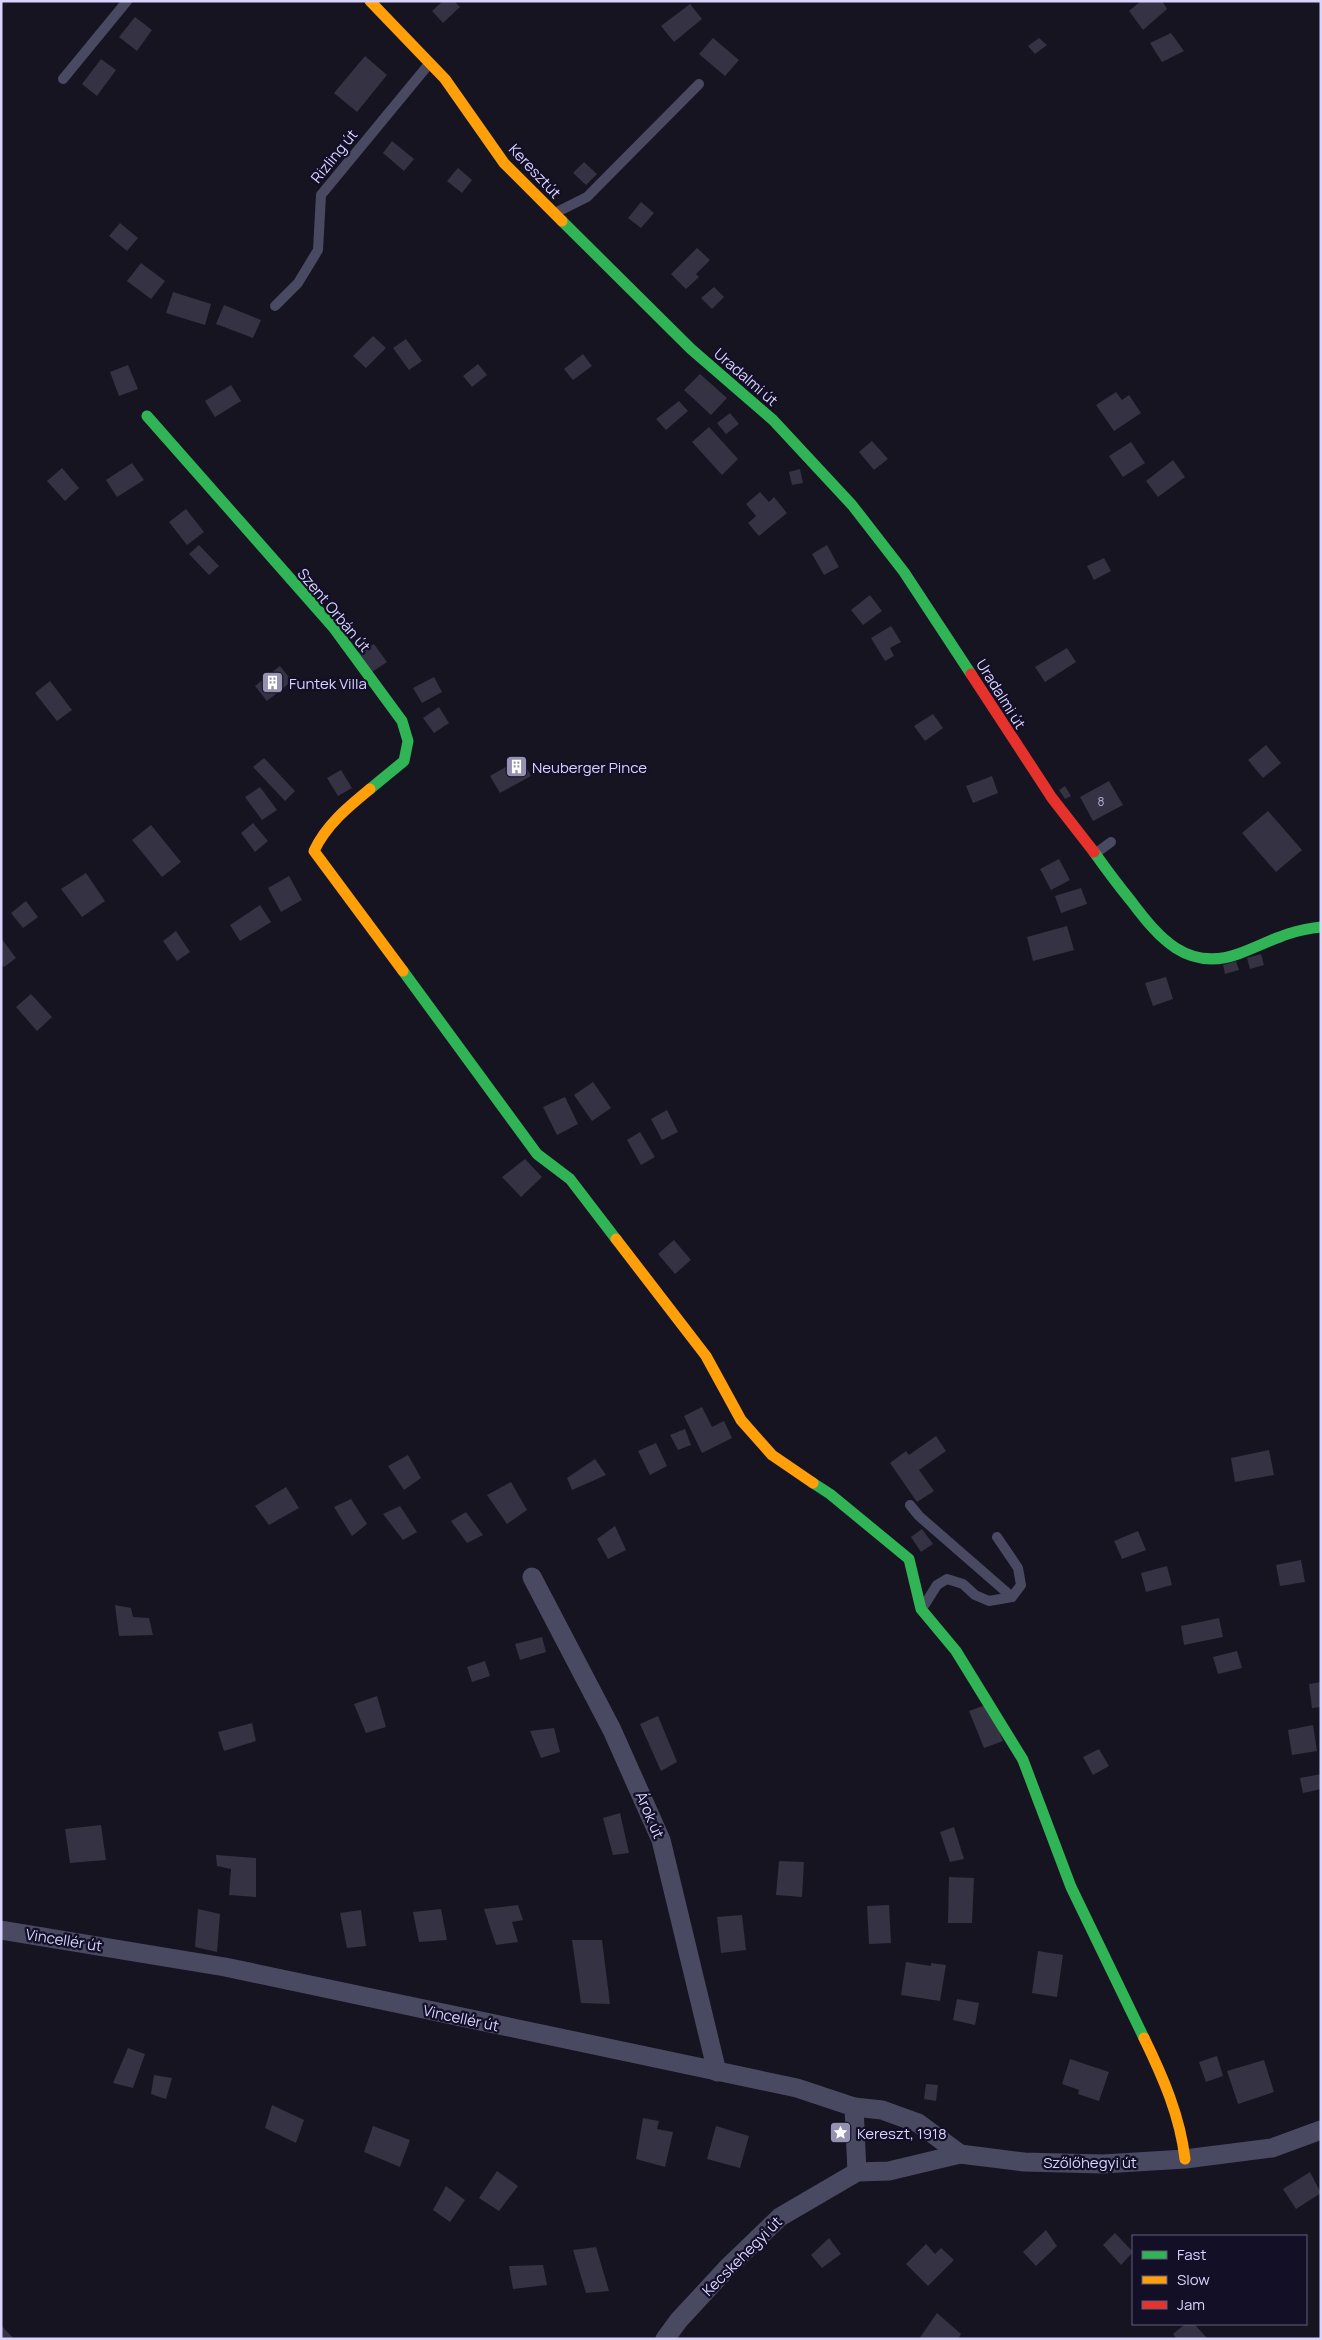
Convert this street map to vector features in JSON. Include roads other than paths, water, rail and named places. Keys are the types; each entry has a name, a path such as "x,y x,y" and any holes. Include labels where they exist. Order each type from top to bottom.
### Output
{"street":[{"name":"Keresztút","path":"370,1 431,62 469,111 504,163 691,349"},
{"name":"Uradalmi út","path":"691,349 773,420 858,512 904,572 1052,798 1155,933 1174,950 1202,960 1214,961 1226,958 1283,934 1321,927"},
{"name":"Szent Orbán út","path":"146,416 332,627 402,721 408,741 404,761 345,810 321,836 314,851 537,1154 570,1179 706,1356 741,1420 772,1455 830,1494 909,1559 921,1609"},
{"name":"Árok út","path":"532,1577 612,1730 661,1840 717,2072"},
{"path":"921,1609 956,1651 1023,1760 1071,1887 1165,2081 1183,2140 1185,2159"},
{"name":"Vincellér út","path":"1,1930 225,1967 797,2088 854,2107 882,2110 918,2123 960,2154"},
{"path":"854,2107 857,2172"},
{"name":"Szőlőhegyi út","path":"857,2172 889,2171 960,2154 1024,2162 1103,2164 1185,2159 1272,2148 1321,2130"},
{"name":"Kecskehegyi út","path":"665,2339 679,2320 729,2266 780,2216 857,2172"}],"lane":[{"path":"63,78 127,1"},
{"name":"Rizling út","path":"275,306 298,283 318,250 321,195 431,62"},
{"path":"554,213 587,197 699,84"},
{"path":"1095,854 1111,842"},
{"path":"910,1505 919,1516 1012,1597"},
{"path":"921,1609 937,1585 947,1579 963,1584 976,1595 990,1601 1012,1597 1021,1585 1018,1568 997,1537"}],"place":[{"name":"Funtek Villa","path":"273,683"},
{"name":"Neuberger Pince","path":"516,767"},
{"name":"Kereszt, 1918","path":"841,2133"}]}
